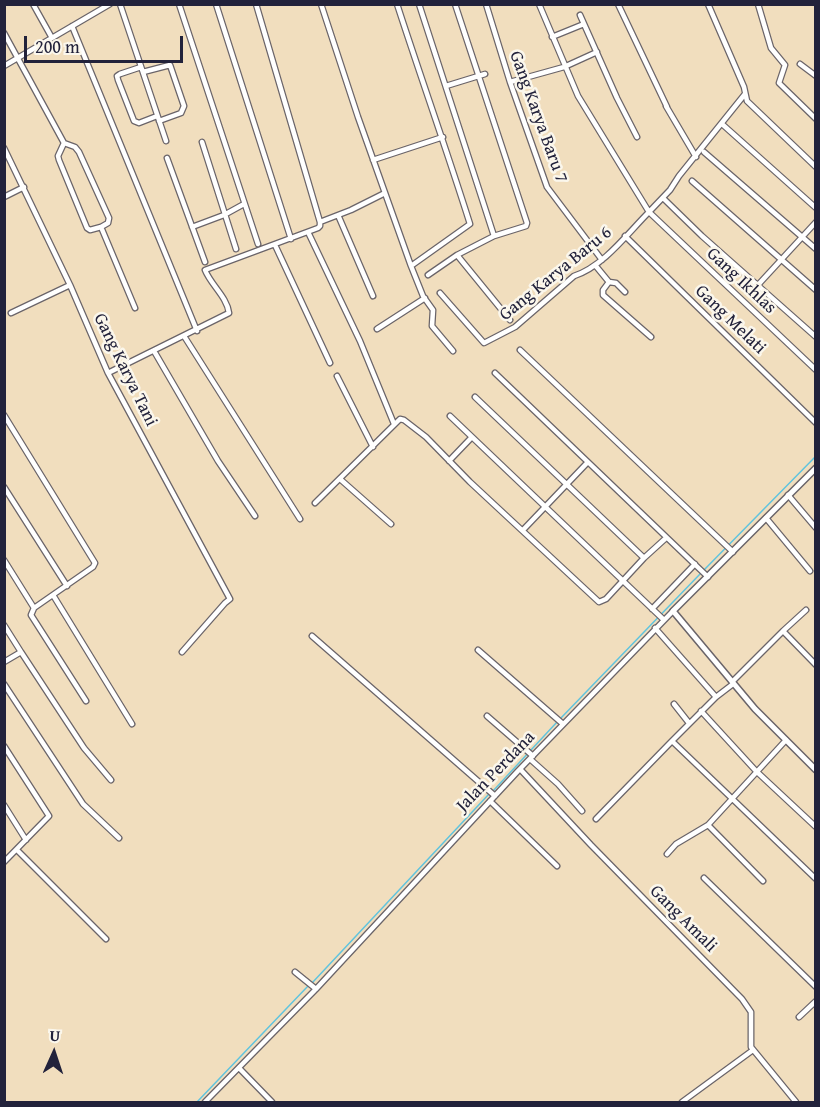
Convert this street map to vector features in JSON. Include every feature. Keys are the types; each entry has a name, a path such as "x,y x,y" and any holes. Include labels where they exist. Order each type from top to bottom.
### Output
{"street":[{"path":"33,4 52,38"},
{"path":"4,66 110,4"},
{"path":"120,4 166,141"},
{"path":"179,4 258,244"},
{"path":"216,4 291,239"},
{"path":"108,373 221,319 230,311 218,290 210,282 205,270 319,227 320,222 256,4"},
{"path":"321,4 411,266 433,310 432,326 453,351"},
{"path":"397,4 470,224 411,266"},
{"path":"419,4 494,236"},
{"path":"428,275 457,255 494,236 526,226 527,223 455,4"},
{"name":"Gang Karya Baru 7","path":"486,4 510,82 547,187 602,260"},
{"path":"539,4 564,67 584,109 649,212"},
{"path":"618,4 666,107 696,157"},
{"path":"708,4 748,103 816,167"},
{"path":"758,4 771,48 785,65 780,84 816,119"},
{"path":"580,15 637,137"},
{"path":"552,37 584,24"},
{"path":"72,26 197,331"},
{"path":"4,33 64,143 77,149 109,218 108,223 101,227 90,230 87,228 58,160 64,143"},
{"path":"510,82 564,67 597,52"},
{"path":"800,64 816,76"},
{"path":"170,65 184,106 181,112 139,123 134,121 117,76 142,69 170,65"},
{"path":"446,86 485,74"},
{"name":"Gang Karya Baru 6","path":"440,292 484,343 515,327 533,314 574,276 584,274 602,260 670,190 746,94"},
{"path":"722,124 816,208"},
{"path":"373,160 443,137"},
{"path":"202,142 236,249"},
{"name":"Gang Karya Tani","path":"4,148 70,285 108,373 230,599 182,652"},
{"path":"704,152 816,249"},
{"path":"167,158 205,262"},
{"path":"692,182 816,290"},
{"path":"4,197 24,187"},
{"path":"320,222 385,193"},
{"path":"664,199 757,286 816,337"},
{"path":"192,227 224,215 244,204"},
{"name":"Gang Ikhlas","path":"649,212 816,370"},
{"path":"338,215 373,296"},
{"path":"757,286 816,222"},
{"path":"101,227 135,308"},
{"path":"308,232 360,340 394,424"},
{"name":"Gang Melati","path":"625,236 816,423"},
{"path":"275,245 330,363"},
{"path":"457,255 510,320"},
{"path":"595,265 609,282 616,283 625,292"},
{"path":"609,282 603,290 603,295 651,337"},
{"path":"11,313 70,285"},
{"path":"377,329 425,298"},
{"path":"184,336 300,519"},
{"path":"520,350 731,551"},
{"path":"154,351 218,461 255,516"},
{"path":"495,373 706,575"},
{"path":"337,376 373,447"},
{"path":"475,397 644,558"},
{"path":"450,416 658,615 696,565"},
{"path":"5,419 94,559 93,567 34,608 31,615 86,701"},
{"path":"315,503 400,419 426,437 599,602 606,599 666,538"},
{"path":"449,460 472,437"},
{"path":"523,530 587,463"},
{"name":"Jalan Perdana","path":"205,1102 312,986 490,801 492,794 520,769 655,628 658,615 673,611 706,575 815,470"},
{"path":"340,479 391,524"},
{"path":"4,487 67,586"},
{"path":"788,495 816,528"},
{"path":"766,518 810,571"},
{"path":"4,560 34,608"},
{"path":"53,595 132,724"},
{"path":"596,819 701,711 806,610"},
{"path":"673,611 755,709 816,770"},
{"path":"4,625 84,748 111,780"},
{"path":"655,628 716,697"},
{"path":"783,631 816,665"},
{"path":"312,636 492,794"},
{"path":"478,650 562,723"},
{"path":"4,662 21,652"},
{"path":"4,684 83,804 119,838"},
{"path":"674,704 689,723"},
{"path":"701,711 756,771 816,827"},
{"path":"487,716 531,757 582,811"},
{"path":"667,854 676,844 708,825 786,740"},
{"path":"672,741 816,879"},
{"path":"4,746 49,813 48,818 4,862"},
{"name":"Gang Amali","path":"520,769 742,999 751,1012 753,1050"},
{"path":"490,801 557,866"},
{"path":"4,805 26,840"},
{"path":"708,825 763,881"},
{"path":"17,850 106,939"},
{"path":"704,878 816,987"},
{"path":"295,972 312,986"},
{"path":"799,1017 816,1001"},
{"path":"682,1102 753,1050 796,1102"},
{"path":"238,1068 272,1102"}],"waterway":[{"path":"704,570 816,456"},
{"path":"560,719 701,573"},
{"path":"493,791 557,722"},
{"path":"312,983 489,794"},
{"path":"197,1102 308,986"}]}
